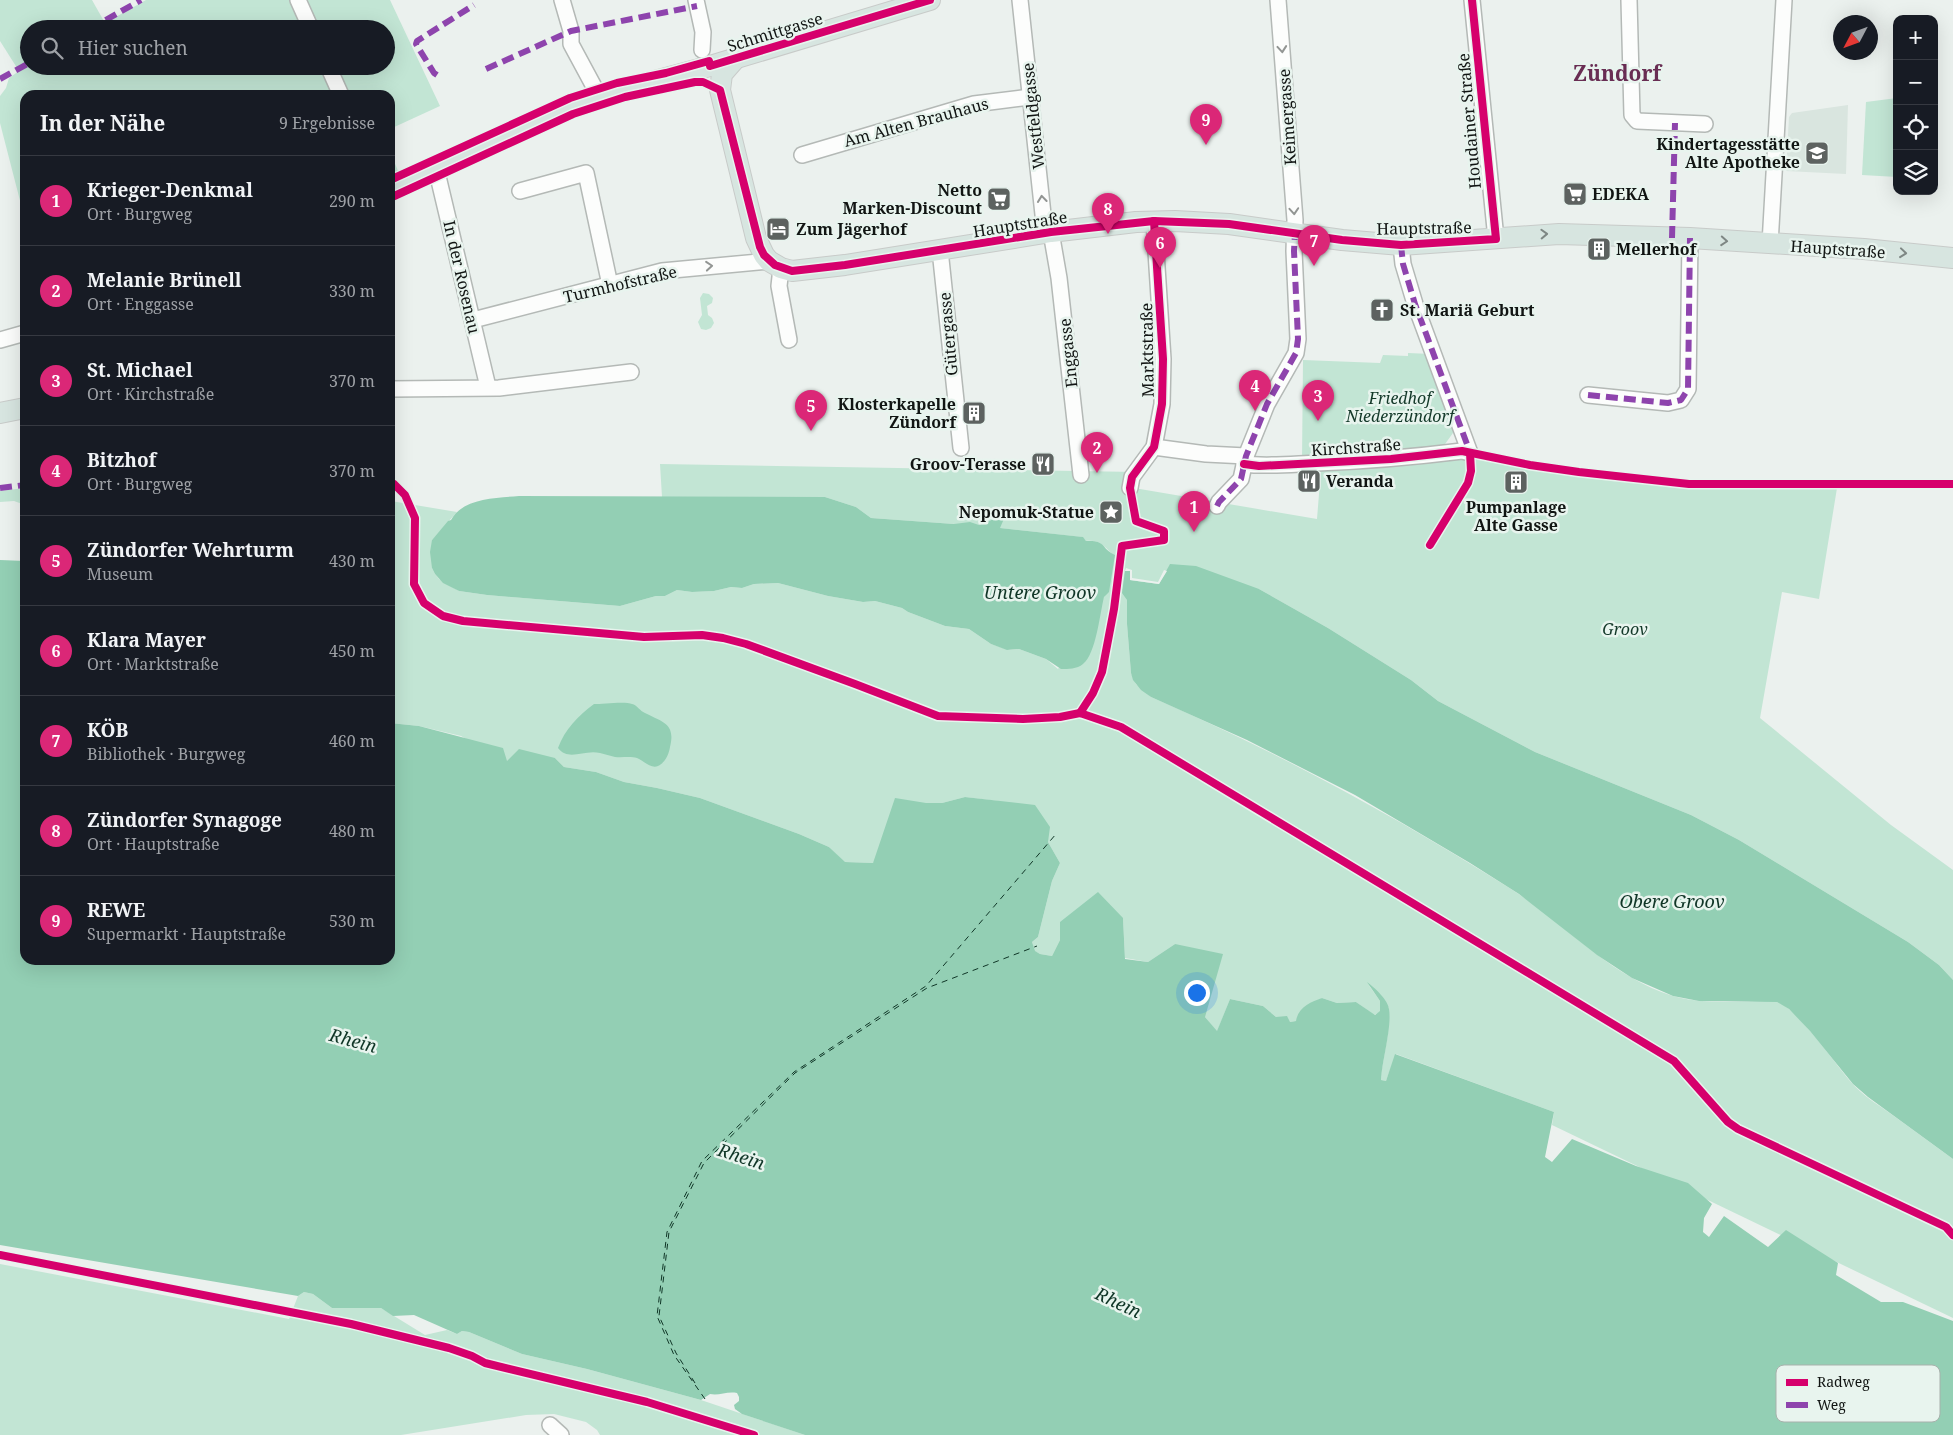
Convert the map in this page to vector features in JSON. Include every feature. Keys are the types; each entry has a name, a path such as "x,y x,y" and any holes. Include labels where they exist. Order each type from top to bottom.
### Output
{"main road":[{"name":"Schmittgasse","path":"686,73 930,0"},
{"path":"736,58 722,74 720,90 756,238 764,255 775,265"},
{"path":"395,187 599,96 686,73 709,80 720,90"},
{"name":"Hauptstraße","path":"775,265 792,271 804,271 1048,232 1154,221 1224,223 1294,234 1401,245 1559,234 1690,238 1864,249 1953,258"},
{"path":"0,413 20,409"}],"street":[{"path":"298,0 307,20"},
{"path":"562,0 571,31 572,44 599,96"},
{"path":"696,0 703,32 702,50"},
{"name":"Westfeldgasse","path":"1020,0 1038,166 1048,232"},
{"name":"Keimergasse","path":"1217,506 1241,479 1245,460 1267,404 1296,353 1298,339 1294,251 1295,222 1278,0"},
{"name":"Houdainer Straße","path":"1472,0 1496,239"},
{"path":"1629,0 1632,115 1637,121 1705,124"},
{"path":"1770,244 1784,0"},
{"path":"332,75 339,90"},
{"name":"Am Alten Brauhaus","path":"802,155 974,104 1030,97"},
{"name":"In der Rosenau","path":"436,168 488,388"},
{"path":"520,191 586,173 610,285"},
{"name":"Marktstraße","path":"1130,488 1132,477 1154,447 1162,404 1164,359 1154,221"},
{"name":"Enggasse","path":"1048,232 1059,278 1081,475"},
{"path":"1588,395 1668,403 1681,400 1688,389 1690,238"},
{"name":"Kirchstraße","path":"1154,447 1245,460 1259,466 1391,459 1462,451 1470,453 1415,304 1402,264 1401,245"},
{"name":"Gütergasse","path":"940,250 960,448"},
{"path":"775,265 789,340"},
{"name":"Turmhofstraße","path":"473,320 662,271 775,265"},
{"path":"0,340 20,334"},
{"path":"395,389 488,388 631,372"}],"shaded area":[{"name":"Kindertagesstätte Alte Apotheke","path":"1848,105 1846,174 1786,171 1789,117 1792,113"}],"green space":[{"path":"0,0 92,0 103,20 20,20 20,75 326,75 333,90 20,90 20,201 0,123 0,96 6,88 9,78 19,71 0,41"},
{"path":"146,0 292,0 301,20 110,20"},
{"path":"304,0 390,0 440,106 395,127 395,90 345,90 338,75 395,75 395,20 313,20"},
{"path":"1893,99 1893,177 1862,175 1866,102"},
{"path":"395,164 399,173 395,175"},
{"path":"703,293 709,294 713,298 712,303 707,306 708,315 714,323 711,328 706,330 701,329 698,322 702,315 700,298"},
{"name":"Friedhof Niederzündorf","path":"1408,353 1431,354 1458,426 1440,451 1302,460 1303,360 1380,363 1383,355 1408,356"},
{"name":"Groov","path":"1478,457 1560,472 1694,489 1837,488 1819,599 1782,592 1760,718 1891,825 1953,870 1953,980 1939,965 1908,942 1739,840 1691,815 1535,752 1438,701 1411,680 1328,628 1259,589 1159,584 1130,580 1125,595 1127,600 1131,673 1136,684 1151,697 1289,762 1379,810 1467,862 1531,903 1608,963 1628,976 1673,996 1691,1000 1720,1002 1770,1001 1785,1006 1805,1025 1860,1091 1953,1159 1953,1318 1552,1125 1554,1112 1396,1054 1386,1081 1380,1080 1388,1034 1389,1008 1368,984 1380,1001 1380,1012 1374,1015 1356,1002 1337,1003 1322,998 1296,1021 1290,1022 1276,1017 1263,1006 1230,999 1217,1032 1205,1017 1175,944 1148,962 1125,958 1123,918 1060,922 1060,940 1052,956 1034,951 1032,942 1038,937 1052,881 1060,863 1048,842 998,801 965,797 942,803 926,803 873,863 844,862 829,847 799,834 700,798 624,782 596,772 564,767 555,758 507,762 461,736 419,726 395,724 395,502 457,512 432,540 432,568 439,579 459,591 620,606 656,596 665,596 677,590 692,592 714,591 731,587 742,588 754,584 778,583 828,596 863,602 875,601 902,608 945,626 969,629 991,644 1009,650 1019,649 1046,659 1058,669 1106,594 1113,555 1098,542 1086,541 1082,537 999,528 1005,514 979,525 954,524 871,518 856,507 825,497 662,497 660,464 1137,472 1134,488 1317,519 1321,469"},
{"path":"20,489 20,503 14,501 0,502 0,491"},
{"path":"0,1264 289,1319 298,1296 304,1292 313,1294 332,1308 381,1308 425,1335 447,1330 457,1334 462,1331 469,1332 522,1354 587,1369 701,1400 805,1435 600,1435 597,1430 586,1422 554,1414 526,1415 401,1435 0,1435"}],"water":[{"name":"Untere Groov","path":"519,496 825,497 856,507 871,518 954,524 970,522 979,525 1006,514 1000,528 1083,537 1086,541 1100,543 1115,555 1109,592 1104,597 1091,652 1081,666 1061,669 1046,659 1019,649 1007,650 991,644 969,629 945,626 902,608 875,601 863,602 828,596 778,583 754,584 742,588 731,587 714,591 692,592 677,590 665,596 656,596 620,606 487,595 459,591 443,583 432,568 430,552 432,540 448,521 463,507 471,503 480,500"},
{"name":"Rhein","path":"0,560 20,561 20,965 395,965 395,724 419,726 503,748 507,761 519,749 555,758 564,767 596,772 624,782 700,798 799,834 829,847 845,862 873,863 895,798 926,803 942,803 965,797 1035,805 1050,827 1048,842 1060,863 1052,881 1038,937 1032,942 1035,951 1052,956 1060,940 1060,922 1098,892 1123,918 1125,959 1148,962 1175,944 1223,954 1205,1017 1217,1031 1230,999 1263,1006 1276,1017 1287,1016 1290,1022 1296,1021 1299,1012 1306,1006 1322,998 1337,1003 1356,1002 1375,1015 1380,1011 1380,1001 1367,982 1384,998 1390,1016 1381,1080 1386,1081 1395,1054 1554,1112 1545,1157 1552,1162 1572,1139 1636,1166 1688,1183 1712,1204 1704,1218 1703,1232 1709,1237 1724,1216 1768,1247 1786,1230 1838,1263 1836,1275 1881,1302 1903,1302 1953,1321 1953,1435 805,1435 742,1414 735,1409 734,1405 739,1401 737,1393 710,1394 701,1400 587,1369 522,1354 469,1332 462,1331 457,1334 414,1315 393,1316 381,1308 332,1308 313,1294 304,1292 298,1296 0,1245"},
{"name":"Obere Groov","path":"1170,564 1196,566 1259,589 1328,628 1411,680 1438,701 1535,752 1691,815 1739,840 1908,942 1939,965 1953,980 1953,1159 1853,1084 1810,1031 1789,1009 1777,1002 1699,1001 1673,996 1632,978 1597,955 1519,894 1355,795 1247,740 1151,697 1141,690 1133,680 1131,673 1127,600 1122,593 1125,571 1130,571 1130,580 1159,584"},
{"path":"629,703 666,724 671,733 671,739 669,753 665,761 655,767 634,757 615,757 594,752 572,755 562,752 558,748 568,729 577,718 594,704"}],"pier":[{"path":"1126,568 1132,570 1132,578 1158,582 1164,570 1167,571 1159,584 1130,580 1130,571 1125,571"}],"ferry route":[{"path":"705,1399 674,1355 657,1316 667,1232 702,1161 794,1072 926,986 1056,834"},
{"path":"695,1383 676,1353 659,1316 669,1232 704,1163 795,1073 927,988 1037,946"}],"marked path":[{"path":"106,20 141,0"},
{"path":"437,75 416,44 417,41 474,5"},
{"path":"486,69 571,31 697,6"},
{"path":"0,79 20,68"},
{"path":"1672,238 1675,123"},
{"path":"1217,506 1241,479 1246,456 1267,404 1296,353 1298,339 1294,251 1295,233"},
{"path":"1588,395 1668,403 1681,400 1688,389 1690,238"},
{"path":"1401,245 1403,264 1415,304 1471,455"},
{"path":"0,488 20,486"}],"cycle path":[{"path":"395,178 570,98 617,83 666,73 709,61 710,66 930,0"},
{"path":"395,196 573,114 625,97 695,82 703,82 720,90 760,247 764,255 775,265 792,271 845,265 1051,232 1154,221 1229,224 1342,240 1401,245 1496,239 1472,0"},
{"path":"1080,713 1093,693 1102,672 1114,609 1122,546 1164,540 1164,531 1136,521 1130,488 1132,477 1154,447 1162,404 1163,359 1154,221"},
{"path":"1244,464 1259,466 1391,459 1462,451 1530,465 1689,484 1953,484"},
{"path":"1430,545 1468,483 1471,471 1470,453"},
{"path":"395,485 405,495 415,518 414,584 424,603 443,616 463,621 644,637 702,635 723,638 746,644 938,716 1023,719 1060,717 1080,713 1121,727 1674,1061 1728,1122 1738,1129 1946,1227 1953,1235"},
{"path":"0,1255 351,1324 449,1348 485,1363 647,1402 754,1435"}],"place":[{"name":"REWE","path":"1206,145"},
{"name":"Kindertagesstätte Alte Apotheke","path":"1817,153"},
{"name":"EDEKA","path":"1575,194"},
{"name":"Netto Marken-Discount","path":"999,199"},
{"name":"Zum Jägerhof","path":"778,229"},
{"name":"Zündorfer Synagoge","path":"1108,234"},
{"name":"Mellerhof","path":"1599,249"},
{"name":"KÖB","path":"1314,266"},
{"name":"Klara Mayer","path":"1160,268"},
{"name":"St. Mariä Geburt","path":"1382,310"},
{"name":"Bitzhof","path":"1255,411"},
{"name":"Klosterkapelle Zündorf","path":"974,413"},
{"name":"St. Michael","path":"1318,421"},
{"name":"Zündorfer Wehrturm","path":"811,431"},
{"name":"Groov-Terasse","path":"1043,464"},
{"name":"Melanie Brünell","path":"1097,473"},
{"name":"Veranda","path":"1309,481"},
{"name":"Pumpanlage Alte Gasse","path":"1516,482"},
{"name":"Nepomuk-Statue","path":"1111,512"},
{"name":"Krieger-Denkmal","path":"1194,532"}],"district":[{"name":"Zündorf","path":"1617,74"}]}
